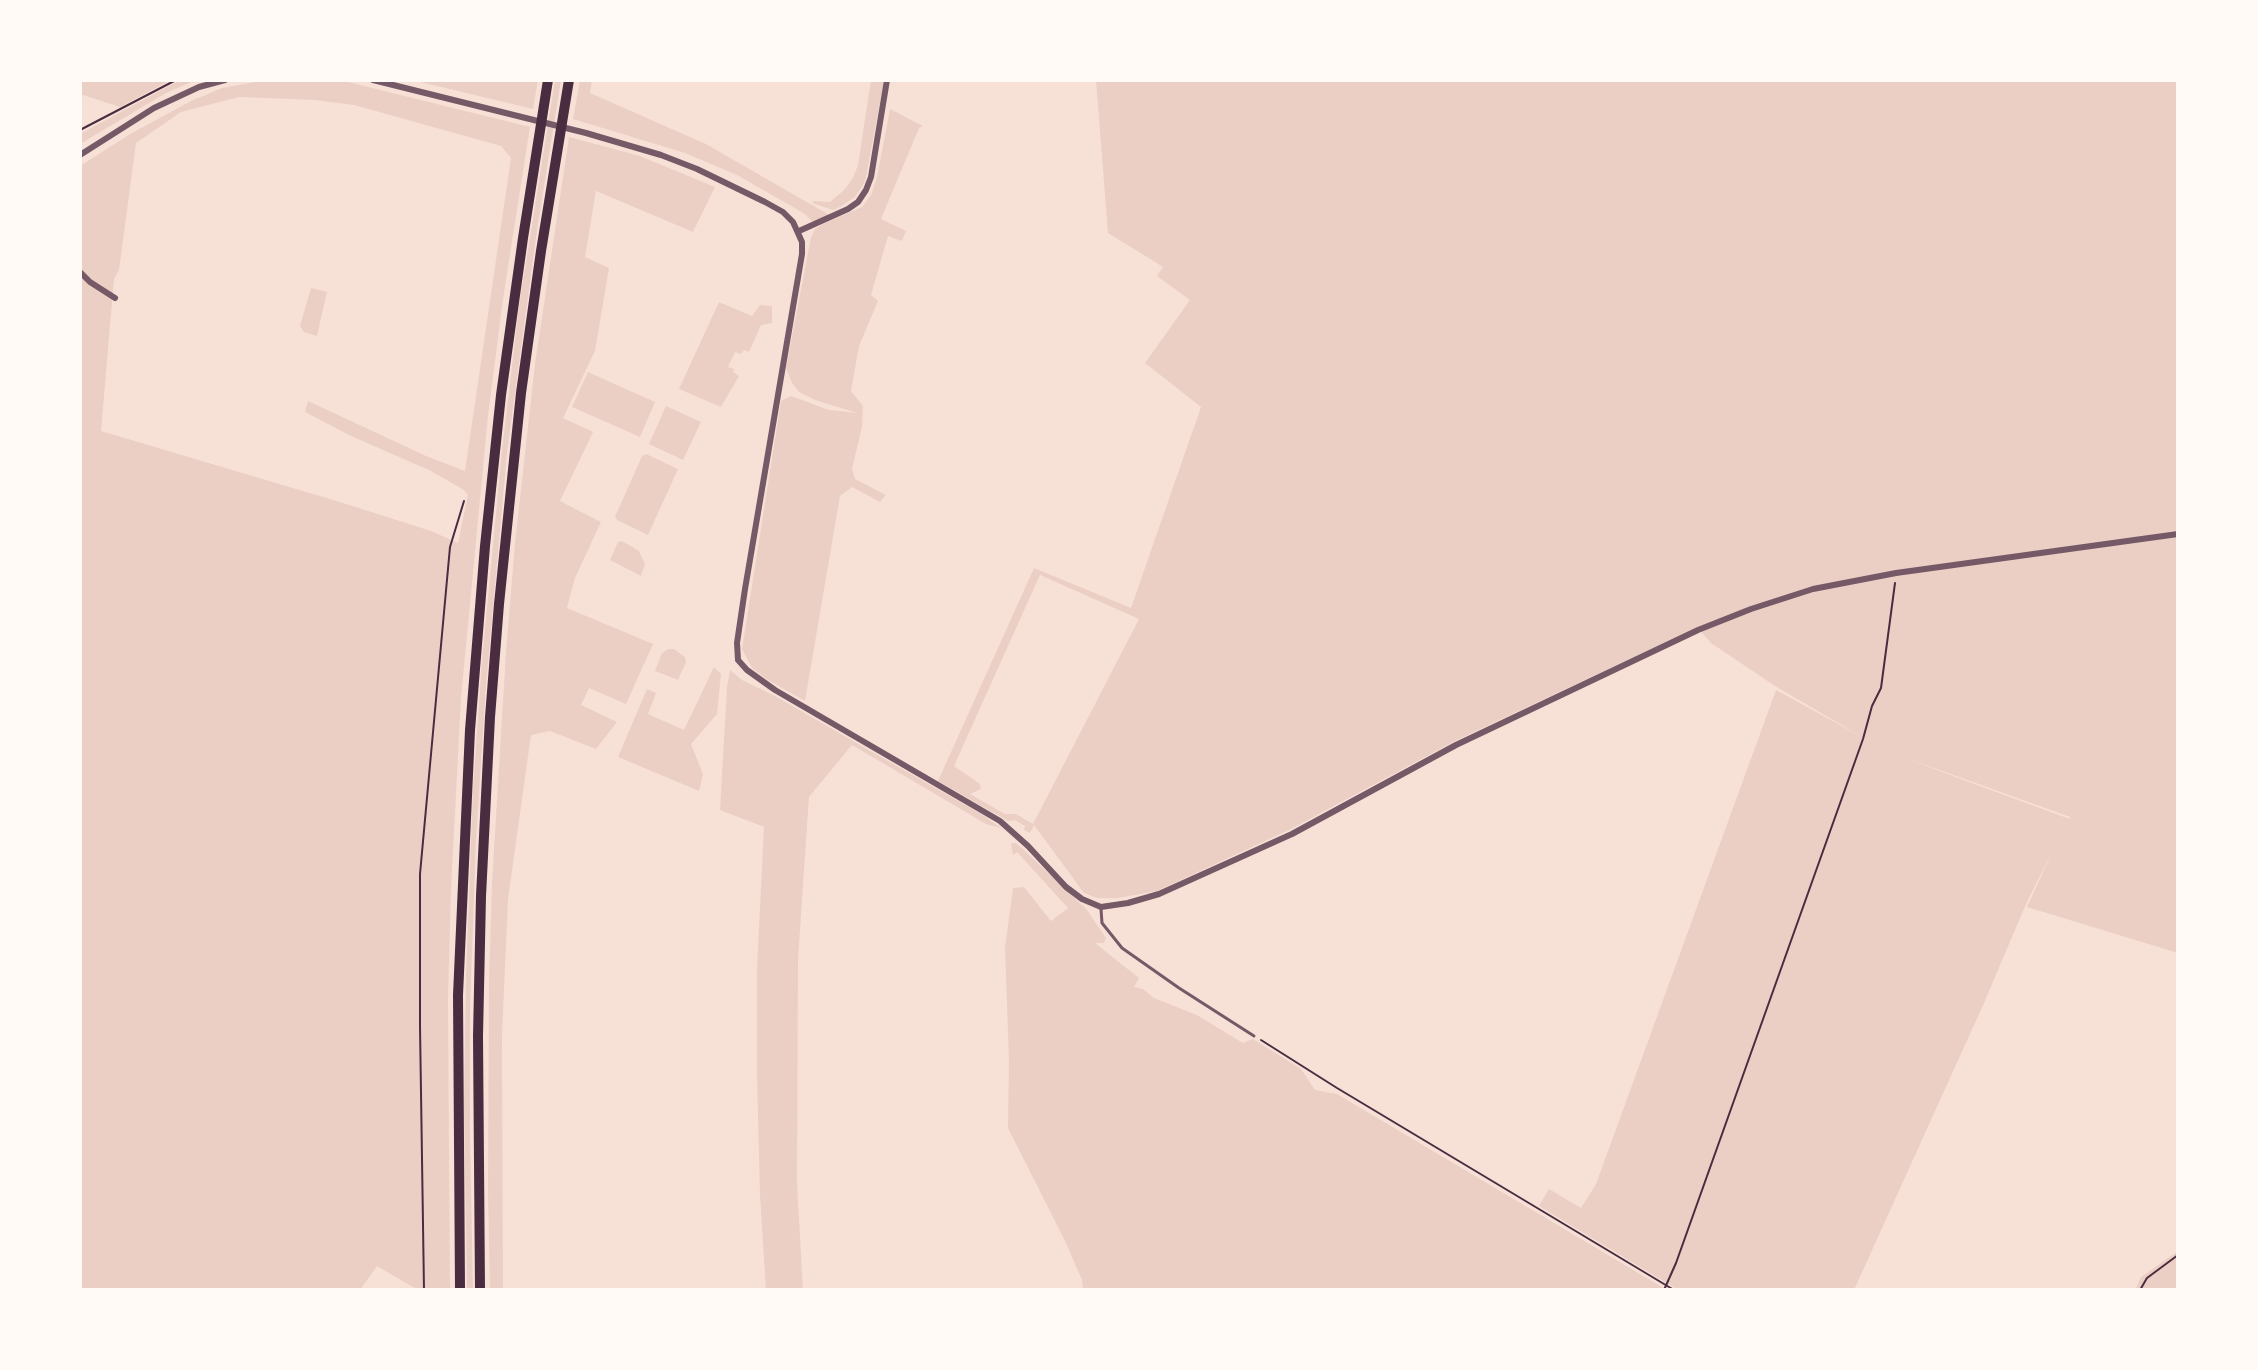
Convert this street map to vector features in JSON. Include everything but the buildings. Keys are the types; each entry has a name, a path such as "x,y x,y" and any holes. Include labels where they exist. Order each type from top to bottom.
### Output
{"highway":[{"path":"460,1290 458,995 471,716 483,560 503,382 548,80"},
{"path":"480,1290 478,985 491,704 523,380 569,80"}],"street":[{"path":"80,155 154,108 199,87 225,80"},
{"path":"373,80 661,155 697,169 783,212 799,231 802,254 737,643 738,660 775,690 1000,821 1066,887 1101,907 1159,894 1292,834 1456,745 1698,630 1751,609 1813,589 1896,573 2178,534"},
{"path":"799,231 848,209 858,202 866,190 871,177 887,80"},
{"path":"80,272 115,298"}],"lane":[{"path":"1101,907 1102,923 1122,948 1254,1036"}],"path":[{"path":"80,130 176,80"},
{"path":"424,1290 420,874 450,547 464,501"},
{"path":"1664,1290 1881,688 1896,573"},
{"path":"1254,1036 1674,1290"},
{"path":"2140,1290 2147,1278 2178,1255"}],"shaded area":[{"path":"80,80 171,80 120,107 80,94"},
{"path":"180,80 196,80 166,93 80,144 80,134"},
{"path":"266,80 344,81 530,127 488,416 461,698 448,1000 450,1290 418,1290 377,1266 360,1290 80,1290 80,166 132,133 222,88","holes":["239,97 354,105 501,146 511,158 465,471 308,401 305,412 431,471 464,490 468,495 458,543 431,531 340,502 101,431 114,279 119,270 136,143 181,112"]},
{"path":"412,80 538,80 533,109"},
{"path":"555,80 561,80 507,453 486,685 470,1008 473,1290 467,1290 464,1106 466,976 473,789 482,660 519,306"},
{"path":"580,80 592,80 590,93 706,144 831,216 814,223 805,214 737,175 685,153 573,119"},
{"path":"871,80 884,80 865,182 855,197 833,210 812,203 830,202 853,178 858,165"},
{"path":"1096,80 2178,80 2178,953 2027,907 2052,852 2026,904 1854,1290 1678,1290 1539,1206 1549,1189 1581,1208 1596,1184 1776,690 1862,737 1775,686 1711,643 1697,627 1455,741 1291,829 1157,891 1118,898 1097,898 1084,893 1034,825 1030,833 1015,820 1008,821 938,781 1034,568 1131,608 1201,407 1145,363 1190,300 1157,276 1163,267 1108,233","holes":["1040,575 1139,619 1033,824 1016,814 1005,814 970,794 981,789 980,784 954,766","1906,758 2070,817 2070,819 1961,779"]},
{"path":"890,109 923,126 919,128 881,219 906,231 902,241 888,236 871,295 878,301 859,346 851,391 863,406 862,427 852,469 855,479 886,495 880,502 852,487 840,496 805,701 752,668 742,649 781,401 791,396 829,410 857,413 799,392 786,368 811,237 815,229 823,224 862,207 871,195"},
{"path":"569,137 640,156 715,187 693,232 596,191 585,257 609,268 595,351 563,418 593,432 560,501 601,522 575,578 567,608 653,644 626,704 589,688 581,705 617,722 596,749 550,731 531,735 508,899 502,1036 503,1290 490,1290 489,980 506,652 535,364"},
{"path":"311,288 327,292 317,336 304,332 300,326"},
{"path":"719,302 752,316 760,305 772,306 772,323 761,325 749,352 735,352 728,367 739,376 721,407 679,389"},
{"path":"588,372 655,402 640,437 572,407"},
{"path":"666,406 701,422 683,460 649,444"},
{"path":"646,454 678,469 648,535 615,517 642,456"},
{"path":"622,541 639,551 645,564 641,576 610,560 618,542"},
{"path":"674,649 685,657 686,662 678,680 655,671 662,653"},
{"path":"714,667 721,674 717,714 691,744 703,774 699,791 618,757 647,689 656,693 648,714 684,730"},
{"path":"730,670 742,680 775,696 1001,828 986,824 852,745 809,797 798,959 797,1184 803,1290 766,1290 757,1076 757,968 764,827 720,810"},
{"path":"1011,843 1024,850 1087,910 1106,938 1104,943 1095,943 1139,978 1134,987 1197,1015 1243,1043 1253,1039 1301,1069 1315,1090 1337,1094 1667,1290 1083,1290 1082,1280 1065,1241 1008,1128 1005,948 1013,888 1024,887 1051,921 1068,908 1017,852 1013,855"},
{"path":"2178,1251 2178,1290 2135,1290 2141,1277"}]}
